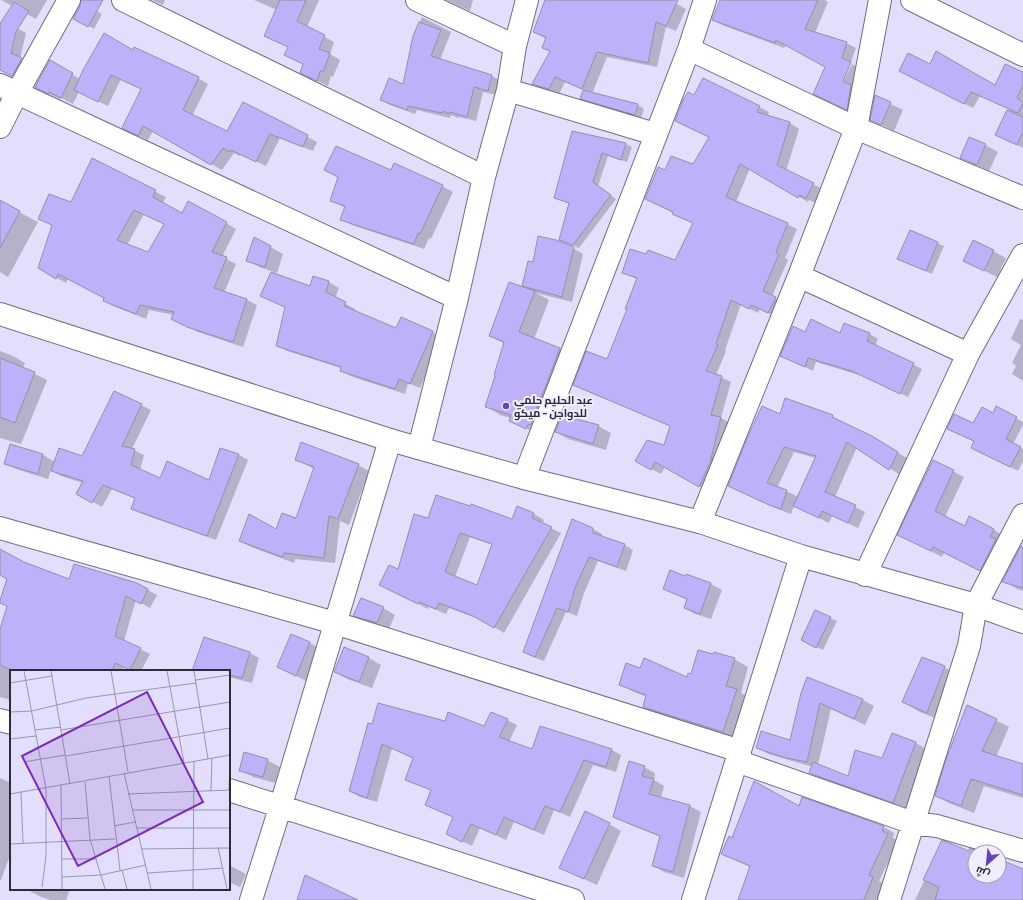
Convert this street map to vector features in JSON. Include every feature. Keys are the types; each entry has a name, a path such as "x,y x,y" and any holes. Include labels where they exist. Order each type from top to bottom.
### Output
{"street":[{"path":"0,127 8,89 69,0"},
{"path":"123,0 484,176"},
{"path":"417,0 515,46"},
{"path":"419,448 457,298 484,176 508,90 515,46 527,0"},
{"path":"524,478 655,134 689,49 705,0"},
{"path":"700,522 799,276 856,128 880,0"},
{"path":"912,0 1023,55"},
{"path":"689,49 856,128 1023,198"},
{"path":"8,89 457,298"},
{"path":"508,90 655,134"},
{"path":"865,575 968,354 1023,255"},
{"path":"799,276 968,354"},
{"path":"0,314 390,440 524,478 700,522 801,556 976,606 1023,622"},
{"path":"250,900 281,806 390,440"},
{"path":"889,900 970,646 976,606 1023,515"},
{"path":"0,528 336,623 738,756 913,823 937,826 1023,851"},
{"path":"693,900 801,556"},
{"path":"0,720 10,723"},
{"path":"230,790 573,900"}],"building":[{"path":"81,0 103,0 88,27 73,19 80,6"},
{"path":"280,0 306,0 297,21 325,35 319,49 330,53 323,72 320,71 317,81 300,73 303,64 284,55 288,47 264,36"},
{"path":"545,0 678,0 666,26 656,22 648,63 597,52 582,89 555,77 549,89 532,84 550,51 542,48 546,37 533,32"},
{"path":"720,0 818,0 805,29 847,42 842,58 851,62 843,81 851,85 847,110 813,94 825,67 776,40 775,43 712,20"},
{"path":"14,2 29,11 16,32 11,53 22,58 12,76 0,70 0,26"},
{"path":"419,22 441,30 431,56 492,75 488,91 474,87 467,117 450,112 449,114 443,111 442,113 408,106 407,110 380,100 389,78 403,84 413,36"},
{"path":"104,33 133,50 134,47 199,77 183,110 227,131 243,102 308,135 303,147 270,134 256,162 231,150 230,152 223,148 211,165 143,126 138,136 122,128 141,89 111,75 98,102 74,90 83,70"},
{"path":"936,51 995,85 1005,64 1023,72 1023,85 1017,98 1023,103 1018,113 971,92 964,104 899,71 908,53 930,64"},
{"path":"50,60 73,73 61,98 49,92 48,94 35,87"},
{"path":"703,78 760,106 757,112 790,122 777,165 814,183 806,198 799,195 798,198 740,164 726,197 788,223 776,252 779,254 763,291 776,297 768,313 751,305 749,309 731,300 716,344 718,345 706,371 722,376 711,415 721,417 710,463 699,487 655,462 651,470 635,461 647,440 664,445 670,426 573,385 586,351 607,359 627,309 625,309 637,278 622,273 630,249 646,254 648,250 675,260 693,223 672,214 673,212 645,199 658,167 665,170 671,156 693,164 709,137 675,121 683,100 688,92 694,95"},
{"path":"583,90 638,104 635,115 580,99"},
{"path":"875,95 891,102 881,125 870,120"},
{"path":"1007,110 1023,117 1023,132 1017,145 995,135"},
{"path":"572,131 626,143 621,160 602,153 593,182 611,195 573,245 559,240 569,203 554,198"},
{"path":"969,137 986,144 977,165 960,158"},
{"path":"336,146 391,170 394,163 443,185 420,234 418,233 414,244 340,220 345,206 330,201 338,177 324,170"},
{"path":"92,158 156,190 153,197 182,213 188,201 227,222 212,252 227,257 214,288 247,299 233,342 187,327 171,319 174,312 140,305 136,314 103,301 104,298 58,274 56,279 38,268 52,225 38,219 49,194 71,202","holes":["134,210 164,224 148,252 117,240"]},
{"path":"0,200 20,211 0,248"},
{"path":"910,230 938,242 926,271 897,259"},
{"path":"538,236 556,240 574,247 562,297 522,286 528,261 533,262"},
{"path":"254,237 271,246 265,267 246,261"},
{"path":"973,240 994,250 984,271 963,261"},
{"path":"271,272 310,286 313,276 329,281 326,292 346,302 344,306 396,328 401,317 433,331 410,384 399,379 395,389 340,371 341,367 276,346 285,307 260,296"},
{"path":"509,282 535,291 519,332 560,348 536,407 538,408 531,425 528,424 526,429 509,421 511,415 485,407 504,342 489,336"},
{"path":"811,319 840,333 844,323 870,333 867,341 914,363 900,394 852,371 808,358 805,367 780,356 793,326 805,332"},
{"path":"0,358 35,372 15,423 0,417"},
{"path":"114,391 142,404 122,446 135,449 131,465 160,478 167,461 209,480 220,448 239,454 207,536 131,509 135,498 103,485 92,503 76,494 83,481 51,471 59,448 82,456"},
{"path":"785,398 833,415 832,417 872,436 898,452 889,470 847,442 825,492 856,505 848,523 822,511 819,518 793,506 816,456 784,447 767,483 787,490 781,509 728,486 762,406 780,414"},
{"path":"996,406 1017,417 1006,439 1021,447 1010,467 971,448 974,441 947,429 954,414 973,423 982,407 993,413"},
{"path":"562,415 599,425 593,444 555,432"},
{"path":"301,442 359,464 338,519 329,516 324,558 284,553 282,557 239,541 249,514 276,529 282,513 296,518 314,467 295,460"},
{"path":"10,444 43,454 38,474 4,464"},
{"path":"933,460 954,470 935,511 965,526 969,516 994,529 990,537 996,539 980,571 933,547 931,551 897,535"},
{"path":"436,495 470,506 471,504 512,519 517,506 534,513 532,518 552,527 494,628 473,616 439,603 436,609 419,602 418,604 379,585 389,565 398,569 414,514 428,518","holes":["460,533 492,544 477,585 445,572"]},
{"path":"572,519 593,528 593,533 625,544 617,567 589,557 575,588 568,612 557,608 535,657 523,652"},
{"path":"1021,546 1023,547 1023,588 1002,582"},
{"path":"0,549 24,562 69,579 74,564 137,583 148,589 141,604 126,596 115,636 141,648 130,670 115,663 112,670 12,670 0,665 0,629 7,606 0,603 0,600 7,579 0,575"},
{"path":"670,570 711,583 700,614 684,608 687,599 663,589"},
{"path":"361,598 384,607 377,623 353,616"},
{"path":"815,610 831,617 816,648 801,640"},
{"path":"291,634 310,642 296,676 277,667"},
{"path":"204,637 250,652 242,678 230,675 230,670 192,670"},
{"path":"344,647 369,657 359,682 334,672"},
{"path":"698,650 713,654 714,652 735,658 726,686 737,689 723,732 643,707 646,695 619,685 626,663 640,668 644,658 687,677 688,673 691,674"},
{"path":"922,657 945,666 927,713 902,702"},
{"path":"807,677 863,699 854,719 820,703 807,762 786,758 756,748 761,731 790,740 801,693"},
{"path":"378,703 445,721 448,712 484,726 491,712 508,719 499,737 532,749 540,726 612,749 606,767 584,760 560,812 545,806 534,830 504,817 496,835 471,824 462,842 446,834 453,817 425,805 431,790 405,780 413,758 382,744 367,798 349,791 368,723 372,724"},
{"path":"967,705 997,719 982,751 1023,764 1023,795 971,779 961,806 935,796 945,762"},
{"path":"892,733 916,742 893,803 809,773 813,762 848,776 855,750 882,758"},
{"path":"244,752 268,759 263,777 239,771"},
{"path":"629,761 645,766 642,776 654,779 649,794 690,805 673,872 652,866 660,836 613,817"},
{"path":"754,781 799,806 802,797 884,826 882,831 888,834 869,875 873,877 864,900 738,900 750,866 721,854 729,836 732,838"},
{"path":"585,811 610,823 584,879 559,868"},
{"path":"942,840 967,850 967,884 1007,884 1007,862 1023,869 1023,900 935,900 939,887 923,880"},
{"path":"305,875 358,900 297,900"}],"place":[{"name":"عبد الحليم حلمي للدواجن - ميكو","path":"506,406"}]}
